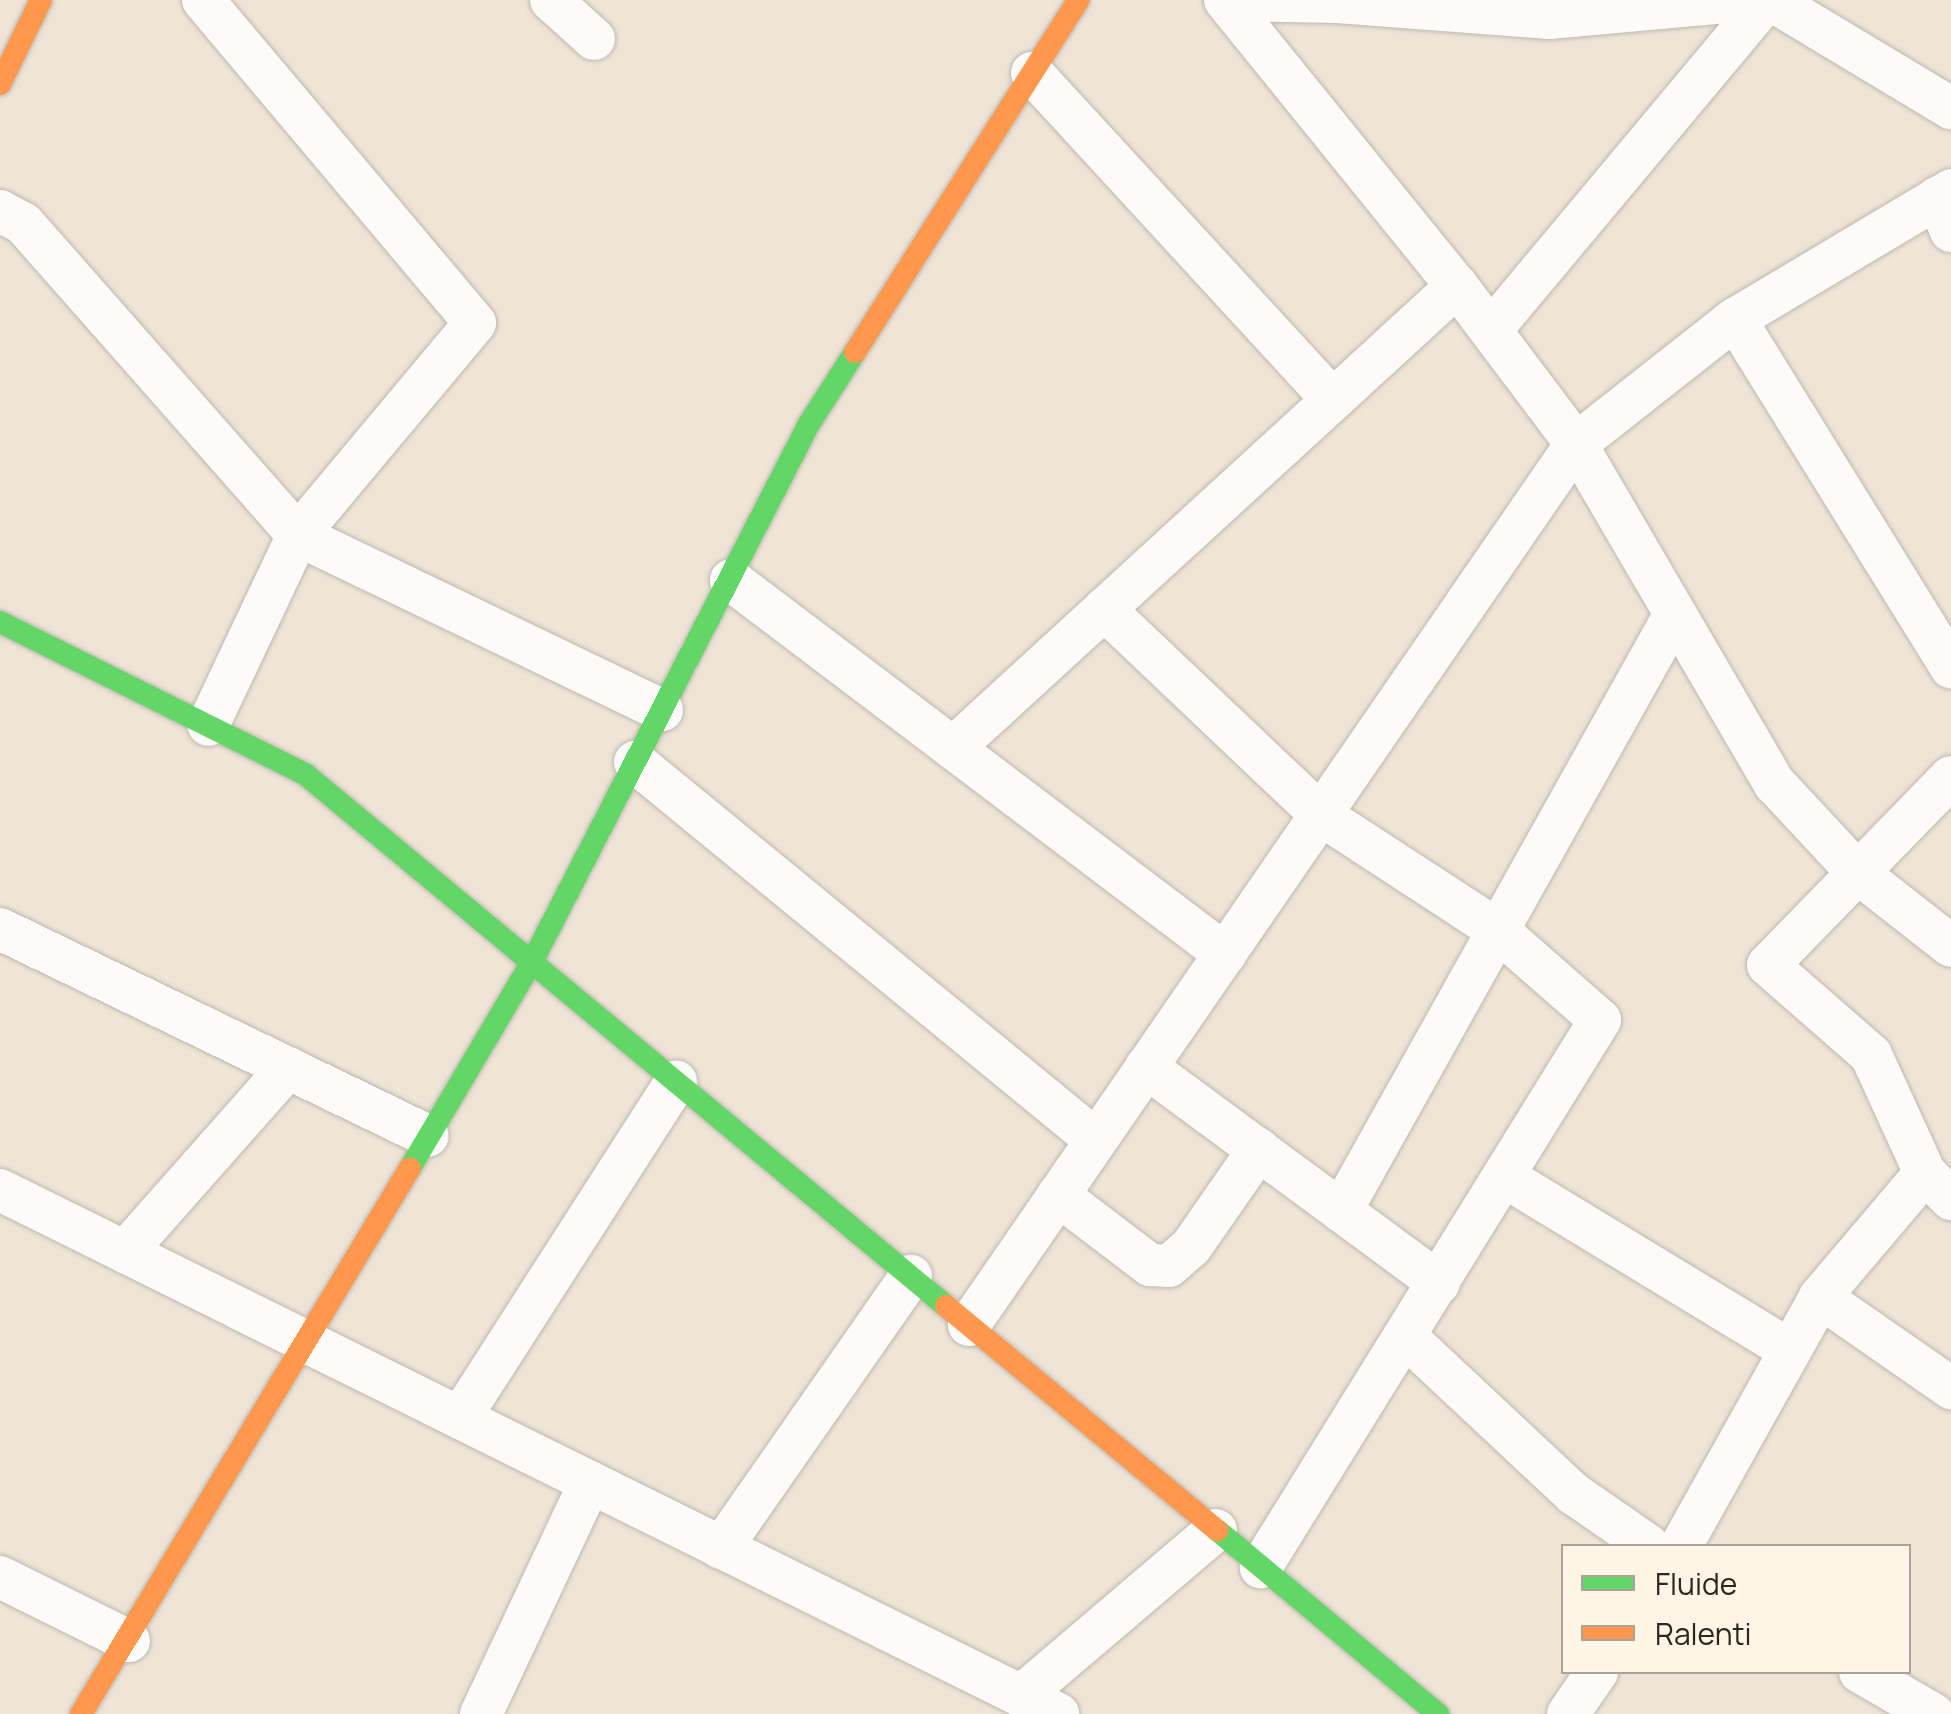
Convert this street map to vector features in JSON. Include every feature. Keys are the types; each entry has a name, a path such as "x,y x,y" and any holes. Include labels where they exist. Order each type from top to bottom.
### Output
{"main road":[{"path":"0,84 40,0"},
{"path":"81,1714 130,1641 532,962 809,424 1078,0"},
{"path":"0,622 305,774 1438,1714"}],"street":[{"path":"203,0 475,324 298,535 208,725"},
{"path":"551,0 594,39"},
{"path":"1225,0 1458,286 1576,444 1775,784 1858,873 1951,946"},
{"path":"1234,0 1551,9 1751,0"},
{"path":"1490,330 1769,0 1951,108"},
{"path":"1032,73 1333,400"},
{"path":"970,1325 1576,444 1735,319 1946,206"},
{"path":"0,211 23,223 298,535 662,710"},
{"path":"953,748 1458,286"},
{"path":"1735,319 1951,668"},
{"path":"731,580 1225,954"},
{"path":"1104,610 1321,815 1496,928 1600,1020 1261,1567"},
{"path":"1342,1211 1496,928 1676,614"},
{"path":"634,762 1096,1140"},
{"path":"1682,1544 1820,1298 1938,1186 1871,1054 1768,964 1951,777"},
{"path":"0,929 428,1136"},
{"path":"1146,1067 1439,1282"},
{"path":"125,1252 288,1068"},
{"path":"460,1418 676,1081"},
{"path":"1058,1195 1150,1264 1169,1266 1190,1247 1259,1149"},
{"path":"1505,1177 1790,1350"},
{"path":"0,1190 1039,1705 1216,1530"},
{"path":"722,1548 910,1276"},
{"path":"1820,1298 1951,1388"},
{"path":"1406,1337 1574,1494 1646,1544"},
{"path":"480,1714 590,1482"},
{"path":"0,1577 130,1641"},
{"path":"1568,1714 1596,1674"},
{"path":"1863,1674 1933,1714"}],"traffic: fast":[{"path":"410,1168 532,962 809,424 855,352"},
{"path":"0,622 305,774 946,1306"},
{"path":"1217,1530 1438,1714"}],"traffic: slow":[{"path":"0,84 41,0"},
{"path":"855,352 1078,0"},
{"path":"81,1714 410,1168"},
{"path":"946,1306 1217,1530"}]}
